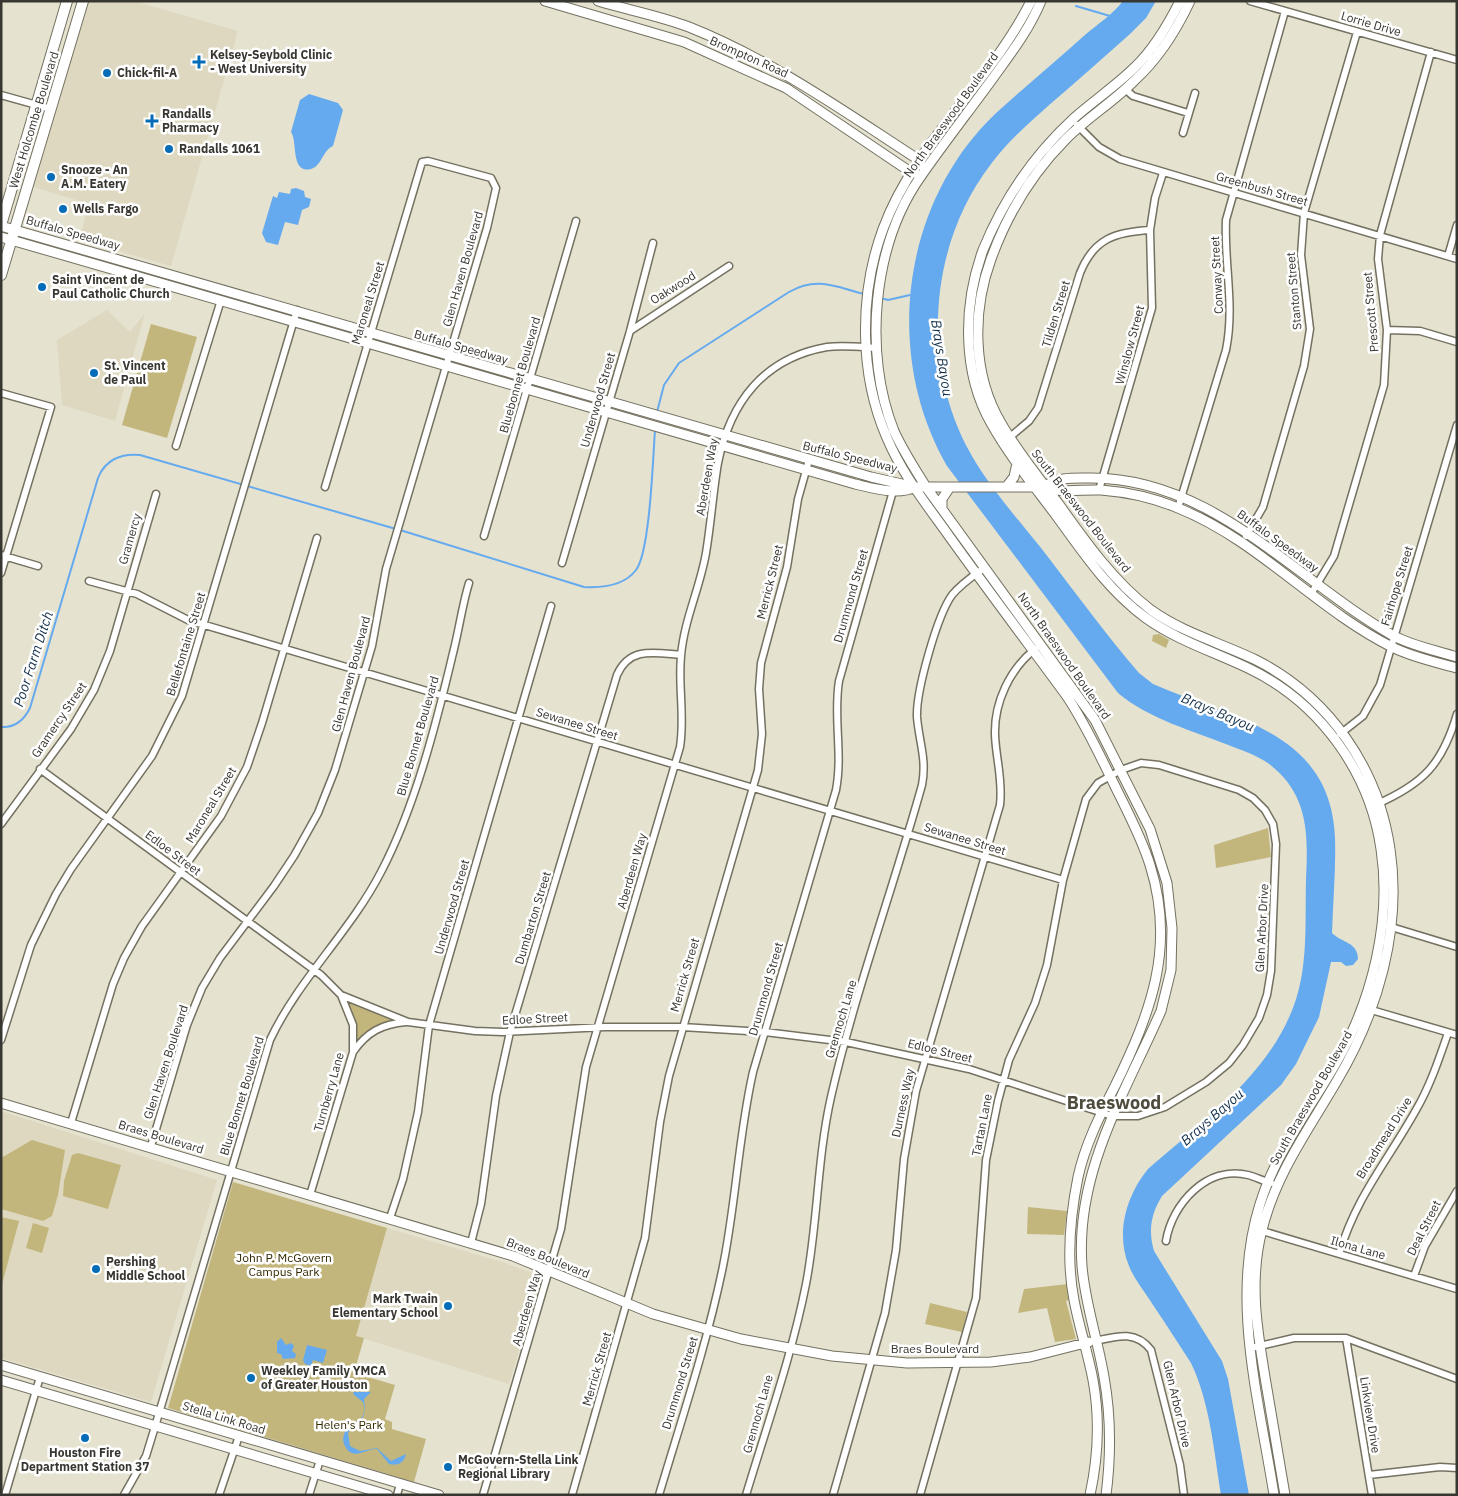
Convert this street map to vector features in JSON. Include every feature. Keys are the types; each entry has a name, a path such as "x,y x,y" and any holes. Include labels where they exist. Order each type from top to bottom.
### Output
{"main road":[{"name":"West Holcombe Boulevard","path":"1,225 67,1"},
{"name":"West Holcombe Boulevard","path":"1,275 83,1"},
{"name":"Brompton Road","path":"545,1 684,42 786,88 912,173"},
{"name":"Brompton Road","path":"598,1 688,27 775,68 919,160"},
{"name":"North Braeswood Boulevard","path":"1031,1 1018,26 919,160 896,199 883,230 874,289 877,313 877,348 882,386 895,431 926,487 1042,644 1095,720 1122,770 1150,829 1163,865 1171,907 1173,941 1171,970 1161,1011 1112,1116 1094,1164 1083,1213 1082,1264 1095,1341 1104,1377 1110,1442 1106,1495"},
{"name":"North Braeswood Boulevard","path":"1041,1 1031,24 923,173 906,203 891,237 867,309 867,347 870,382 876,407 886,437 897,459 976,573 1073,706 1095,742 1150,863 1158,894 1162,941 1157,980 1151,1005 1102,1111 1079,1174 1073,1212 1070,1252 1071,1277 1074,1300 1094,1384 1097,1448 1090,1495"},
{"name":"South Braeswood Boulevard","path":"1180,1 1156,42 1135,67 1076,123 1039,154 1008,200 986,245 972,289 968,328 973,372 984,411 1017,463 1103,579 1132,607 1168,632 1206,651 1238,663 1273,682 1310,710 1334,738 1356,770 1376,805"},
{"name":"South Braeswood Boulevard","path":"1190,1 1172,36 1158,55 1125,90 1076,123 1023,193 1000,237 983,282 978,318 978,348 991,402 1010,437 1044,487 1114,577 1147,607 1179,627 1252,658 1281,675 1314,701 1342,732 1368,773 1392,866 1381,977 1338,1062 1288,1142 1267,1182 1257,1230 1254,1304 1255,1346 1274,1495"},
{"path":"994,59 1002,65"},
{"path":"766,80 775,68"},
{"path":"843,125 849,116"},
{"path":"912,173 923,173 919,160"},
{"name":"Buffalo Speedway","path":"1,225 14,235 120,271 368,343 448,361 529,384 609,402 666,418 806,470 855,484 893,491 909,490 915,487"},
{"name":"Buffalo Speedway","path":"1,237 14,235 130,262 371,333 448,361"},
{"path":"120,271 130,262"},
{"name":"Buffalo Speedway","path":"529,384 606,412 666,429 809,460 915,487 1034,486 1058,492 1099,490 1148,498 1178,508 1241,542 1345,619 1391,646 1410,654 1457,668"},
{"path":"888,481 895,474 897,459"},
{"path":"1006,486 1014,477 1017,463"},
{"name":"Buffalo Speedway","path":"1044,487 1050,482 1066,479 1103,478 1142,485 1182,497 1249,533 1351,610 1394,636 1457,657"},
{"path":"942,510 942,499 952,487"},
{"path":"1063,510 1064,497 1069,491"},
{"path":"1162,941 1173,941"},
{"name":"South Braeswood Boulevard","path":"1257,1230 1290,1157 1344,1069 1366,1008"},
{"name":"Braes Boulevard","path":"1,1103 151,1146 513,1256 627,1304 708,1330 790,1348 872,1360 959,1363 991,1362 1030,1357 1095,1341"},
{"path":"1073,1212 1083,1213"},
{"name":"South Braeswood Boulevard","path":"1255,1346 1285,1495"},
{"name":"Stella Link Road","path":"1,1365 439,1495"},
{"path":"1,1380 388,1495"},
{"path":"74,1401 78,1388"},
{"path":"89,1406 93,1392"},
{"path":"113,1413 117,1400"},
{"path":"1097,1448 1110,1442"}],"street":[{"name":"Lorrie Drive","path":"1250,1 1457,60"},
{"name":"Conway Street","path":"1178,508 1230,331 1230,290 1225,247 1226,220 1232,193 1285,11"},
{"name":"Stanton Street","path":"1241,542 1249,533 1263,507 1308,348 1310,329 1301,255 1304,213 1357,32"},
{"name":"Prescott Street","path":"1311,594 1334,556 1378,404 1386,365 1387,330 1378,259 1380,235 1430,52"},
{"path":"1125,90 1133,96 1188,113"},
{"path":"1182,133 1194,94"},
{"path":"1,95 51,109"},
{"name":"Greenbush Street","path":"1076,123 1109,153 1120,159 1457,259"},
{"name":"Maroneal Street","path":"325,487 422,162 428,161 460,170"},
{"name":"Glen Haven Boulevard","path":"151,1146 187,1024 202,988 220,958 274,886 318,814 338,762 376,630 386,569 394,540 488,228 496,188 491,178 460,170"},
{"name":"Winslow Street","path":"1099,490 1152,308 1150,230 1162,172"},
{"name":"Bluebonnet Boulevard","path":"484,536 576,221"},
{"path":"1448,256 1457,225"},
{"name":"Tilden Street","path":"1010,437 1029,421 1038,408 1080,273 1090,254 1099,244 1117,234 1150,230"},
{"name":"Underwood Street","path":"562,563 630,331 653,243"},
{"name":"Oakwood","path":"630,331 729,266"},
{"path":"176,446 221,300"},
{"name":"Bellefontaine Street","path":"1,1040 18,981 42,921 71,869 132,786 163,736 182,696 297,310"},
{"path":"1387,330 1420,331 1457,342"},
{"name":"Aberdeen Way","path":"483,1495 550,1271 567,1202 581,1093 598,1027 675,765 683,723 681,655 686,624 704,565 724,441 730,421 742,398 772,369 803,354 822,348 844,346 877,348"},
{"path":"1,393 51,407 4,556 1,573"},
{"name":"Fairhope Street","path":"1334,738 1363,716 1375,697 1457,425"},
{"name":"Merrick Street","path":"572,1495 645,1238 662,1106 682,1027 753,788 762,744 759,689 761,663 787,567 798,499 809,460"},
{"name":"Drummond Street","path":"659,1495 708,1330 732,1216 745,1111 765,1032 830,811 838,776 837,702 839,681 893,491"},
{"name":"Gramercy","path":"127,591 156,494"},
{"name":"Maroneal Street","path":"71,1124 113,984 124,958 142,926 221,816 247,767 317,538"},
{"path":"4,556 38,566"},
{"name":"Grennoch Lane","path":"746,1495 790,1348 811,1255 821,1155 829,1109 846,1042 908,834 924,770 924,755 917,717 919,691 944,610 956,590 984,568"},
{"name":"Sewanee Street","path":"89,581 127,591 177,615 204,625 1063,880"},
{"name":"Blue Bonnet Boulevard","path":"124,1495 146,1456 270,1040 284,1013 367,898 397,839 418,781 442,695 469,583"},
{"name":"Gramercy Street","path":"1,824 70,729 94,690 110,651 127,591"},
{"name":"Underwood Street","path":"390,1218 401,1186 416,1120 430,1025 551,606"},
{"name":"Durness Way","path":"832,1495 872,1360 890,1286 896,1250 904,1159 925,1058 1000,805 1002,788 995,734 997,715 1012,674 1020,662 1042,644"},
{"name":"Dumbarton Street","path":"471,1243 482,1204 496,1096 510,1032 617,675 627,660 643,652 681,655"},
{"path":"1376,805 1403,792 1431,770 1447,744 1457,714"},
{"name":"Glen Arbor Drive","path":"1102,1111 1112,1116 1127,1117 1149,1114 1194,1091 1229,1062 1252,1031 1264,1006 1270,984 1276,856 1272,824 1260,804 1247,794 1150,763 1141,763 1110,776"},
{"name":"Edloe Street","path":"40,769 315,971 341,995 408,1022 475,1031 510,1032 598,1027 682,1027 765,1032 846,1042 925,1058 1004,1080 1102,1111"},
{"name":"Tartan Lane","path":"920,1495 976,1298 986,1160 1004,1080 1015,1045 1035,1003 1047,965 1063,880 1086,799 1092,788 1110,776"},
{"path":"1386,926 1457,947"},
{"name":"Turnberry Lane","path":"310,1195 353,1052 353,1025 341,995"},
{"path":"1366,1008 1457,1035"},
{"path":"353,1052 363,1038 374,1030 389,1024 408,1022"},
{"name":"Broadmead Drive","path":"1339,1254 1359,1201 1416,1109 1432,1077 1448,1033"},
{"path":"1166,1241 1170,1223 1178,1207 1185,1198 1204,1183 1224,1176 1238,1174 1276,1186"},
{"name":"Deal Street","path":"1414,1276 1425,1246 1457,1191"},
{"name":"Ilona Lane","path":"1257,1230 1457,1289"},
{"name":"Glen Arbor Drive","path":"1095,1341 1115,1336 1132,1336 1143,1341 1152,1350 1180,1465 1184,1495"},
{"path":"1255,1346 1311,1336 1346,1338 1457,1379"},
{"name":"Linkview Drive","path":"1346,1338 1372,1495"},
{"path":"5,1495 40,1377"},
{"path":"219,1495 239,1436"},
{"path":"309,1495 320,1460"},
{"path":"1369,1475 1440,1467 1457,1468"},
{"path":"397,1495 400,1484"}],"shaded area":[{"path":"88,1 134,1 238,31 171,266 79,240 89,204 30,186"},
{"name":"St. Vincent de Paul","path":"107,310 130,332 145,313 115,421 62,405 57,340"},
{"name":"Pershing Middle School","path":"1,1111 217,1180 151,1402 1,1358"},
{"name":"Mark Twain Elementary School","path":"387,1228 502,1262 541,1276 509,1384 356,1336"}],"green space":[{"path":"151,324 197,337 167,438 122,425"},
{"path":"1159,634 1169,640 1166,648 1152,641 1153,635"},
{"path":"1268,828 1271,857 1216,868 1214,845"},
{"path":"341,995 408,1022 381,1026 353,1052 353,1025"},
{"path":"32,1140 65,1150 58,1195 52,1216 43,1221 1,1209 1,1158"},
{"path":"78,1153 121,1165 108,1209 63,1196 64,1181 72,1155"},
{"path":"233,1182 387,1228 356,1336 364,1338 354,1373 395,1385 385,1419 392,1422 392,1429 426,1439 414,1482 168,1408"},
{"path":"1028,1207 1067,1211 1064,1235 1027,1234"},
{"path":"1,1217 19,1221 1,1288"},
{"path":"33,1223 49,1228 42,1253 26,1248"},
{"path":"1068,1284 1069,1300 1066,1301 1076,1339 1055,1342 1047,1308 1018,1313 1024,1289"},
{"path":"930,1303 967,1312 962,1332 925,1324"}],"water":[{"name":"Brays Bayou","path":"1123,1 1156,1 1146,18 1130,34 1025,126 997,156 971,195 955,229 944,265 939,302 938,340 943,377 952,413 975,462 1005,504 1127,659 1139,673 1153,684 1244,720 1272,734 1296,751 1316,774 1329,802 1335,838 1332,933 1355,949 1358,959 1353,965 1346,966 1341,962 1331,962 1319,1017 1296,1064 1281,1085 1162,1196 1155,1209 1151,1229 1154,1251 1222,1361 1228,1379 1249,1495 1221,1495 1203,1394 1191,1363 1131,1271 1125,1253 1123,1227 1125,1214 1134,1190 1148,1169 1214,1112 1255,1071 1272,1048 1286,1023 1301,982 1306,923 1307,848 1304,819 1300,805 1286,780 1264,761 1157,717 1118,693 947,466 927,423 914,377 909,330 912,282 922,236 939,191 963,150 995,114 1110,15"},
{"path":"309,94 338,103 343,110 333,146 326,151 318,165 311,169 304,169 297,162 291,132 300,100"},
{"path":"296,188 304,191 305,197 311,199 309,207 302,210 298,225 285,222 278,245 266,242 262,233 273,196 277,198 279,192 290,194 291,189"},
{"path":"281,1338 286,1345 291,1343 294,1346 292,1351 296,1354 295,1358 283,1359 281,1354 277,1353 277,1342"},
{"path":"307,1345 327,1350 323,1363 313,1360 311,1366 305,1364 303,1360"},
{"path":"353,1392 371,1392 364,1399 365,1413 363,1417 348,1433 350,1446 360,1451 377,1448 391,1461 406,1454 404,1460 400,1463 395,1465 389,1464 377,1449 356,1454 348,1451 343,1442 344,1434 364,1413 363,1402"}],"waterway":[{"path":"1076,6 1110,16"},
{"path":"657,412 664,385 679,363 789,292 799,287 826,284 864,294"},
{"path":"881,298 888,300 910,295"},
{"path":"400,530 584,587 598,587 619,583 636,570 645,544 655,430"},
{"name":"Poor Farm Ditch","path":"1,727 15,725 25,716 30,708 98,478 109,462 114,459 126,455 140,455 396,529"}],"place":[{"name":"Kelsey-Seybold Clinic - West University","path":"199,62"},
{"name":"Chick-fil-A","path":"107,73"},
{"name":"Randalls Pharmacy","path":"152,121"},
{"name":"Randalls 1061","path":"169,149"},
{"name":"Snooze - An A.M. Eatery","path":"51,177"},
{"name":"Wells Fargo","path":"63,209"},
{"name":"Saint Vincent de Paul Catholic Church","path":"42,287"},
{"name":"St. Vincent de Paul","path":"94,373"},
{"name":"Pershing Middle School","path":"96,1269"},
{"name":"Mark Twain Elementary School","path":"448,1306"},
{"name":"Weekley Family YMCA of Greater Houston","path":"251,1378"},
{"name":"Houston Fire Department Station 37","path":"85,1438"},
{"name":"McGovern-Stella Link Regional Library","path":"448,1467"}],"district":[{"name":"Braeswood","path":"1114,1103"}],"park label":[{"name":"John P. McGovern Campus Park","path":"284,1265"},
{"name":"Helen's Park","path":"349,1425"}]}
